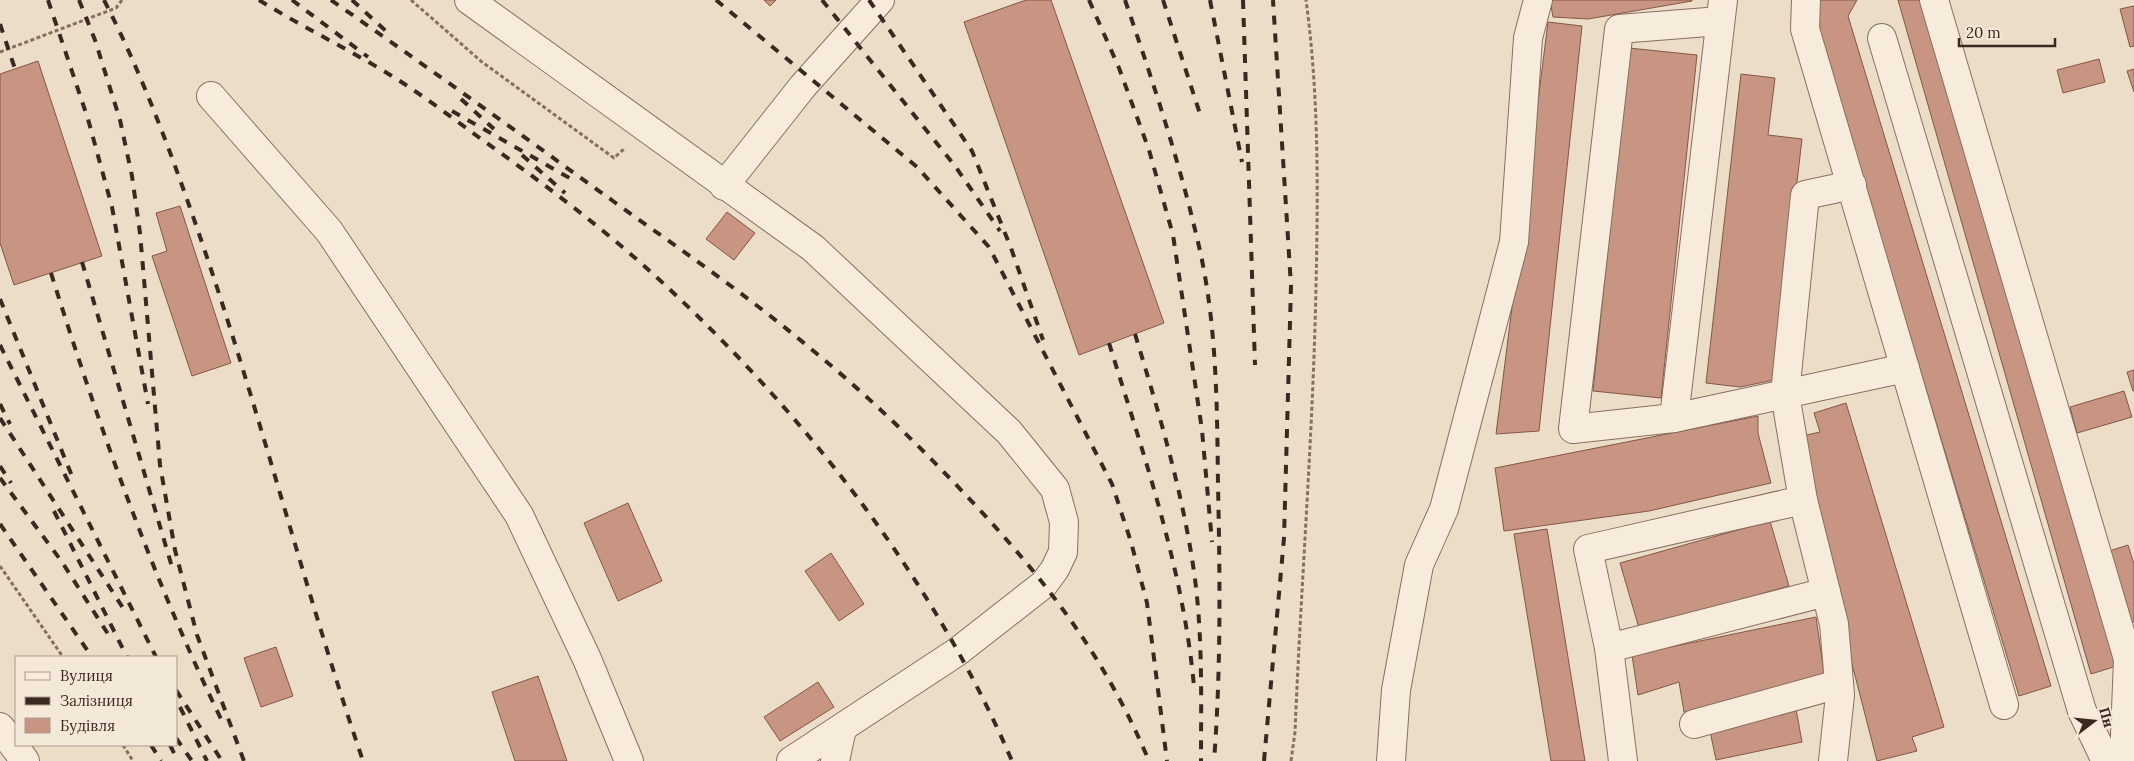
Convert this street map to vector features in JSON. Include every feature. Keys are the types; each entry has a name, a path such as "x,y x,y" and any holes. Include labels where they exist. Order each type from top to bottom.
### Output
{"street":[{"path":"469,0 724,186 813,248 1009,432 1055,489 1064,522 1063,552 1056,569 1044,584 957,652 792,761"},
{"path":"724,186 803,86 880,0"},
{"path":"1391,761 1396,690 1419,565 1444,509 1514,242 1528,38 1538,0"},
{"path":"1806,0 1806,28 2004,705"},
{"path":"1934,0 2128,659 2124,761"},
{"path":"1674,418 1722,10 1618,29 1573,429 1674,418 1905,368"},
{"path":"1882,38 2082,711 2106,761"},
{"path":"211,96 329,231 519,515 586,659 629,761"},
{"path":"1833,761 1840,695 1834,624 1803,500 1785,394 1805,196 1852,186"},
{"path":"1624,761 1609,648 1588,549 1803,500"},
{"path":"1609,648 1826,592"},
{"path":"1694,724 1839,684"},
{"path":"0,727 25,761"},
{"path":"835,761 842,728"}],"path":[{"path":"0,52 116,8 122,0"},
{"path":"411,0 482,62 614,158 625,148 632,154"},
{"path":"1291,761 1295,732 1314,375 1318,199 1310,33 1306,0"},
{"path":"0,566 62,656"},
{"path":"124,746 133,761"}],"building":[{"path":"764,0 776,0 770,6"},
{"path":"1026,0 1051,0 1164,323 1079,355 964,22"},
{"path":"1550,0 1692,1 1588,19 1553,17"},
{"path":"1816,0 1857,0 1848,16 2051,686 2019,696 1814,19"},
{"path":"1898,0 1923,0 2123,664 2091,674"},
{"path":"2134,6 2134,46 2130,47 2120,9"},
{"path":"1548,22 1582,26 1539,431 1496,434"},
{"path":"1629,48 1697,55 1661,398 1593,391"},
{"path":"2099,59 2105,82 2063,93 2057,70"},
{"path":"38,61 102,256 14,285 0,243 0,74"},
{"path":"2134,69 2134,92 2127,71"},
{"path":"1741,74 1775,78 1768,135 1802,139 1774,380 1740,387 1706,383"},
{"path":"180,206 231,363 192,376 152,256 167,251 156,213"},
{"path":"727,212 755,233 734,260 706,239"},
{"path":"2134,370 2134,391 2133,391 2127,372"},
{"path":"2124,391 2132,417 2077,433 2070,407"},
{"path":"1846,403 1944,727 1912,737 1917,751 1877,761 1834,594 1798,437 1820,432 1814,413"},
{"path":"1758,416 1758,433 1771,483 1649,511 1504,531 1495,468"},
{"path":"628,503 662,581 618,601 584,523"},
{"path":"1770,521 1789,586 1639,628 1620,563"},
{"path":"1547,529 1585,761 1551,761 1514,534"},
{"path":"2128,545 2134,564 2134,622 2127,624 2106,552"},
{"path":"831,553 864,604 839,621 805,571"},
{"path":"1816,617 1825,680 1684,712 1679,682 1638,695 1632,655"},
{"path":"276,647 293,696 261,707 244,658"},
{"path":"538,676 567,761 515,761 492,692"},
{"path":"818,682 834,707 780,741 764,717"},
{"path":"1796,709 1802,742 1716,760 1709,726"}],"railway":[{"path":"48,0 88,119 112,207 148,404"},
{"path":"79,0 95,40 120,120 132,176 140,233 160,465 175,550 197,635 244,761"},
{"path":"104,0 155,112 197,228 240,361 320,628 363,761"},
{"path":"259,0 406,85 540,182 642,264 753,372 805,431 854,493 899,557 941,623 979,691 1012,761"},
{"path":"292,0 368,57"},
{"path":"331,0 735,289 782,325 873,403 978,508 1005,537 1053,596 1096,658 1115,690 1149,761"},
{"path":"352,0 387,32"},
{"path":"716,0 917,167 989,247 1112,484 1131,542 1147,603 1167,761"},
{"path":"822,0 955,166 1000,231"},
{"path":"869,0 972,151 1011,248 1043,340"},
{"path":"1089,0 1119,68 1149,150 1173,235 1202,430 1212,542"},
{"path":"1125,0 1174,150 1198,242 1209,302 1215,363 1219,554 1219,658 1214,761"},
{"path":"1163,0 1201,117"},
{"path":"1210,0 1242,162"},
{"path":"1243,0 1255,365"},
{"path":"1264,761 1284,538 1291,286 1273,0"},
{"path":"0,24 15,69"},
{"path":"461,99 494,129"},
{"path":"452,111 573,180"},
{"path":"522,155 565,193"},
{"path":"82,262 172,567"},
{"path":"51,273 88,387 128,500 172,612 222,721"},
{"path":"0,299 72,476"},
{"path":"1135,334 1175,477 1193,565 1200,638 1201,761"},
{"path":"1109,343 1172,555 1189,642 1194,686"},
{"path":"0,345 156,656"},
{"path":"0,404 10,424"},
{"path":"0,418 125,611"},
{"path":"0,466 11,483"},
{"path":"0,478 62,562 108,634"},
{"path":"54,511 126,656"},
{"path":"0,524 91,656"},
{"path":"178,693 222,761"},
{"path":"180,707 207,761"},
{"path":"178,741 192,761"},
{"path":"152,746 161,761"},
{"path":"170,746 178,761"}]}
